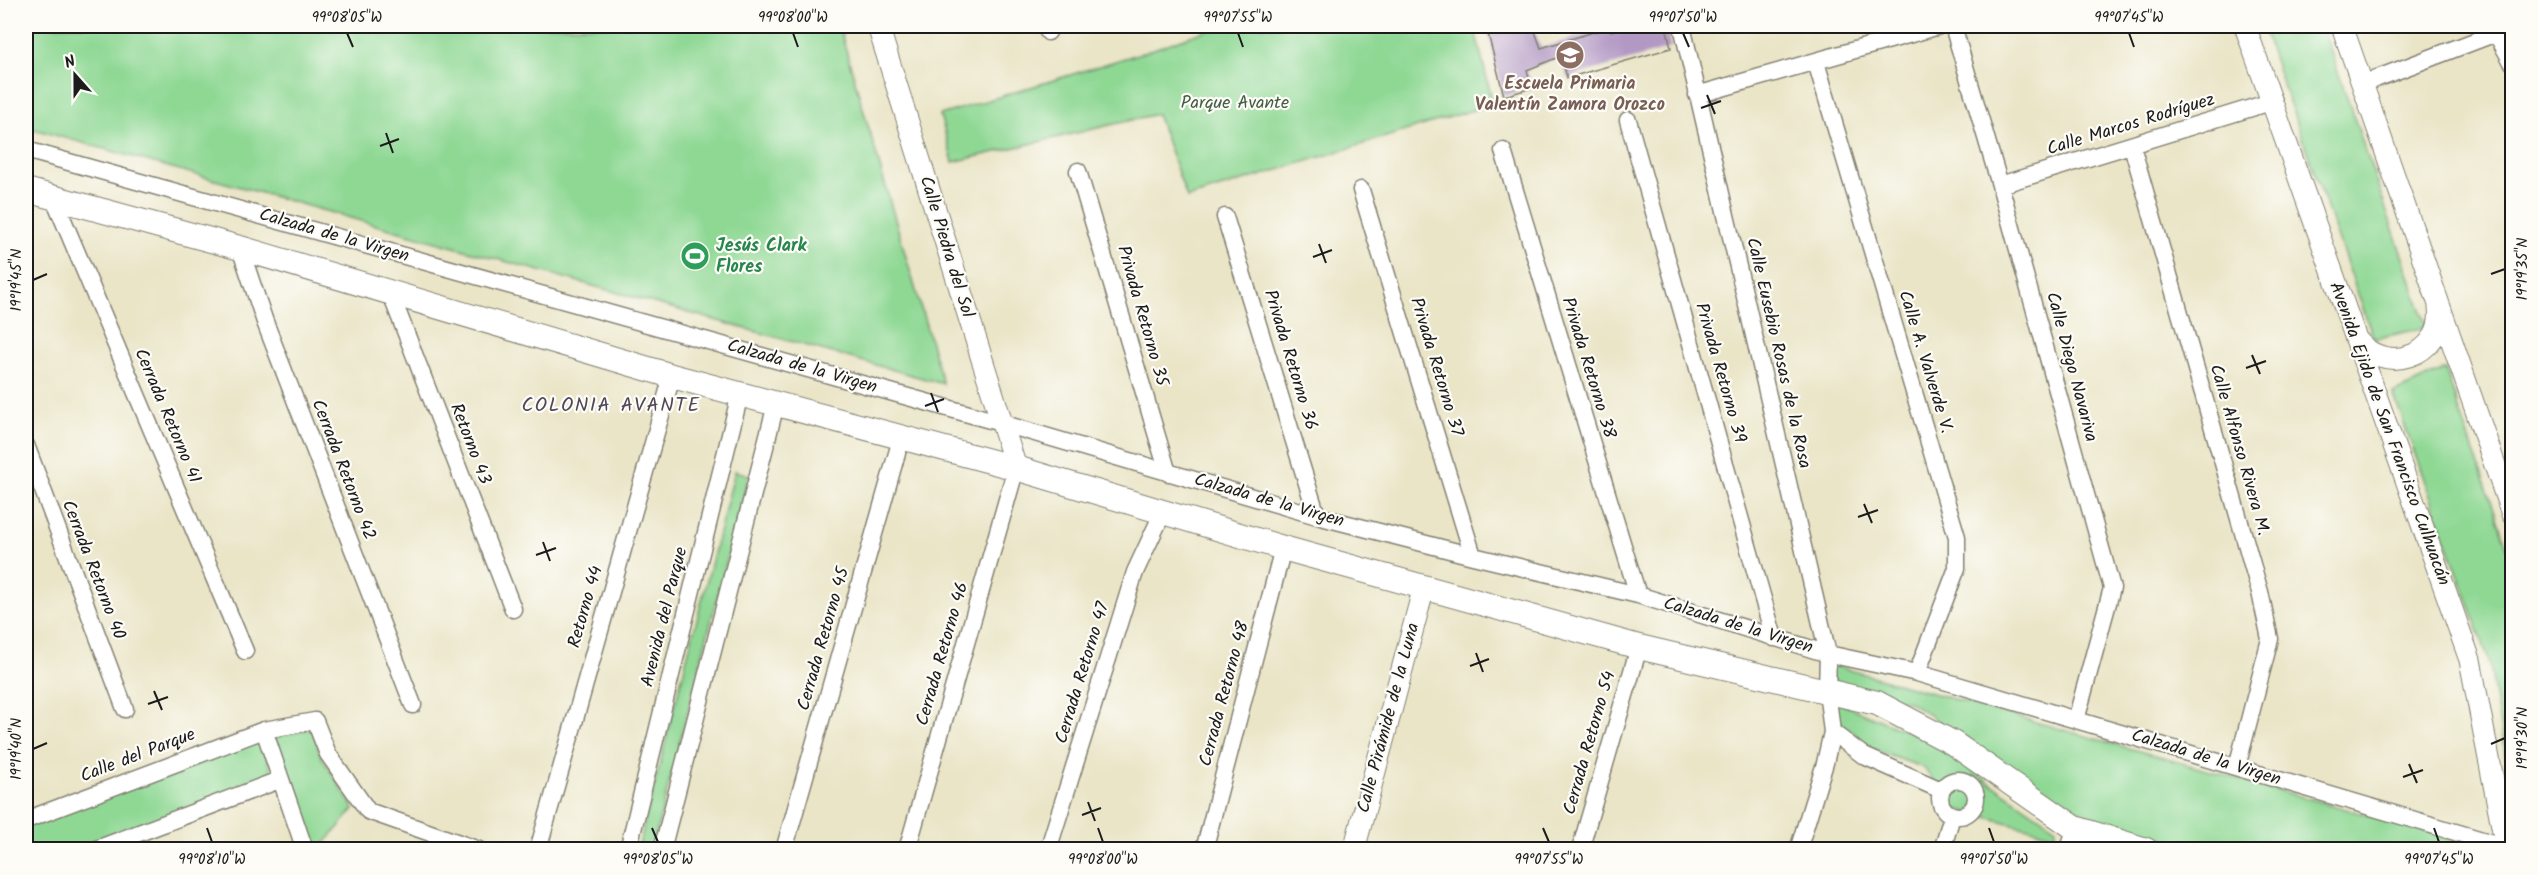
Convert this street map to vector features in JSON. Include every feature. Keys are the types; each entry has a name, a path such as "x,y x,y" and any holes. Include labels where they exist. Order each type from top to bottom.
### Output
{"main road":[{"name":"Calzada de la Virgen","path":"26,190 240,248 672,376 1016,468 1283,548 1639,647 1877,703 1953,743 2072,839 2146,849"}],"street":[{"name":"Calle Piedra del Sol","path":"878,26 1016,468"},
{"name":"Calle Eusebio Rosas de la Rosa","path":"1682,26 1828,654 1827,690 1832,732 1825,763 1798,849"},
{"path":"1697,95 1815,62 1895,32 1939,26"},
{"name":"Calle Diego Navariva","path":"1953,26 2000,185 2112,588 2076,720"},
{"name":"Avenida Ejido de San Francisco Culhuacán","path":"2245,26 2274,101 2350,325 2470,660 2507,848"},
{"path":"2342,26 2512,514"},
{"path":"2362,84 2494,29 2512,62"},
{"name":"Calle A. Valverde V.","path":"1815,62 1957,537 1957,568 1917,672"},
{"name":"Calle Marcos Rodríguez","path":"2000,185 2274,101"},
{"name":"Privada Retorno 39","path":"1628,120 1774,638"},
{"name":"Calle Alfonso Rivera M.","path":"2132,146 2260,592 2270,639 2236,767"},
{"name":"Calzada de la Virgen","path":"26,150 1001,423 1317,516 1638,595 1828,654 1917,672 2507,848"},
{"name":"Privada Retorno 38","path":"1503,151 1638,595"},
{"name":"Privada Retorno 35","path":"1078,171 1168,472"},
{"name":"Privada Retorno 37","path":"1361,190 1473,556"},
{"name":"Cerrada Retorno 41","path":"53,196 245,651"},
{"name":"Privada Retorno 36","path":"1225,217 1317,516"},
{"name":"Cerrada Retorno 42","path":"240,248 265,322 413,705"},
{"name":"Retorno 43","path":"390,292 513,609"},
{"path":"2350,325 2359,344 2376,356 2386,359 2407,357 2424,348 2436,332 2440,313 2435,294"},
{"name":"Retorno 44","path":"538,849 672,376"},
{"name":"Avenida del Parque","path":"628,849 740,394"},
{"path":"662,849 776,404"},
{"name":"Cerrada Retorno 45","path":"784,849 901,439"},
{"name":"Cerrada Retorno 40","path":"26,445 125,709"},
{"name":"Cerrada Retorno 46","path":"907,849 1016,468"},
{"name":"Cerrada Retorno 47","path":"1048,849 1135,572 1163,512"},
{"name":"Cerrada Retorno 48","path":"1204,849 1283,548"},
{"name":"Calle Pirámide de la Luna","path":"1354,849 1424,587"},
{"name":"Cerrada Retorno 54","path":"1580,849 1639,647"},
{"name":"Calle del Parque","path":"26,820 264,730 315,721 328,754 368,811 479,849"},
{"path":"264,730 279,780 305,849"},
{"path":"1832,732 1864,756 1941,790"},
{"path":"94,849 279,780"},
{"path":"1963,781 1970,784 1975,791 1974,807 1961,816 1952,816 1941,806 1941,790 1947,784 1963,781"},
{"path":"1942,849 1952,816"}],"green space":[{"name":"Jesús Clark Flores","path":"26,26 839,26 943,384 26,127"},
{"name":"Parque Avante","path":"1219,26 1474,26 1493,104 1187,198 1157,114 953,162 940,115 1148,51"},
{"path":"2262,26 2322,26 2427,327 2374,339"},
{"path":"2445,369 2512,561 2512,795 2489,660 2393,393"},
{"path":"735,471 749,475 652,849 638,849"},
{"path":"1832,665 2485,848 2203,849 2080,816 1911,703 1828,679"},
{"path":"1834,701 1926,739 2056,828 2055,835 1956,809 1924,768 1872,749 1833,715"},
{"path":"312,728 321,756 354,809 320,849 314,849 287,780 275,737"},
{"path":"260,738 274,778 77,849 28,849 26,823"}],"building":[{"name":"Escuela Primaria Valentín Zamora Orozco","path":"1486,26 1533,26 1541,48 1610,27 1611,31 1627,26 1666,26 1671,48 1567,78 1561,56 1527,70 1532,88 1504,96"}],"place":[{"name":"Escuela Primaria Valentín Zamora Orozco","path":"1570,55"},
{"name":"Jesús Clark Flores","path":"695,256"}],"district":[{"name":"COLONIA AVANTE","path":"611,406"}]}
